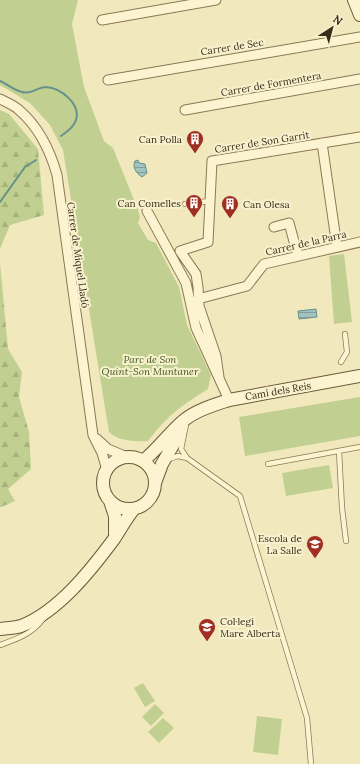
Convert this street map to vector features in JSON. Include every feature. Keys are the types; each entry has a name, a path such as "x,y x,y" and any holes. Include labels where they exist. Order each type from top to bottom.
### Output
{"street":[{"path":"102,20 216,0"},
{"path":"354,0 360,15"},
{"name":"Carrer de Sec","path":"108,80 360,38"},
{"name":"Carrer de Formentera","path":"185,110 360,79"},
{"name":"Carrer de Miquel Lladó","path":"0,99 19,110 44,139 51,154 57,175 93,435 102,452 106,470"},
{"name":"Carrer de Son Garrit","path":"198,298 196,274 180,251 208,242 212,161 360,137"},
{"path":"322,143 337,247"},
{"path":"147,211 186,283 196,328 229,400"},
{"path":"274,227 289,223 298,256"},
{"name":"Carrer de la Parra","path":"198,298 247,286 264,264 360,242"},
{"path":"198,298 198,306 216,356 219,377"},
{"name":"Camí dels Reis","path":"143,461 159,448 185,420 197,412 229,400 360,376"},
{"name":"Camí dels Reis","path":"155,483 171,446 197,412"},
{"path":"93,435 108,449 127,457 143,461 149,466 154,474 154,492 149,500 142,506 134,509 125,509 110,501"},
{"path":"114,538 115,516 104,486 106,470 119,459 127,457"},
{"path":"0,629 20,626 47,612 90,570 134,509"}],"lane":[{"path":"185,204 210,201"},
{"path":"341,362 347,352 345,334"},
{"path":"186,425 181,449 187,458 240,496 307,718 311,764"},
{"path":"268,464 360,447"},
{"path":"339,451 342,508 346,541"},
{"path":"162,464 171,458 178,456 187,458"},
{"path":"0,645 22,638 32,631 47,612"}],"green space":[{"name":"Parc de Son Quint-Son Muntaner","path":"0,0 78,0 72,24 84,87 104,141 113,148 138,210 140,217 138,223 148,240 156,243 179,287 187,325 211,375 208,389 175,412 162,424 148,441 132,441 122,439 109,432 63,150 50,125 30,103 0,85"},
{"path":"0,110 9,114 38,149 44,215 10,225 0,249"},
{"path":"344,254 352,322 334,324 329,256"},
{"path":"0,263 8,349 22,372 19,397 29,432 31,469 8,489 15,501 1,507 0,507"},
{"path":"360,397 360,436 245,456 239,417"},
{"path":"329,465 333,488 286,496 282,473"},
{"path":"143,683 155,701 145,707 134,688"},
{"path":"155,704 164,713 151,726 142,717"},
{"path":"257,716 282,719 278,755 253,752"},
{"path":"163,718 174,728 159,743 148,732"}],"water":[{"path":"138,160 139,163 145,164 147,173 142,177 134,168 135,161"},
{"path":"316,309 317,317 299,319 298,311"}],"waterway":[{"path":"0,81 26,93 43,87 52,88 58,90 68,98 76,108 76,120 72,127 61,136"},
{"path":"0,202 25,167 36,160"}],"place":[{"name":"Can Polla","path":"195,154"},
{"name":"Can Comelles","path":"194,218"},
{"name":"Can Olesa","path":"230,219"},
{"name":"Escola de La Salle","path":"315,559"},
{"name":"Col·legi Mare Alberta","path":"207,642"}]}
